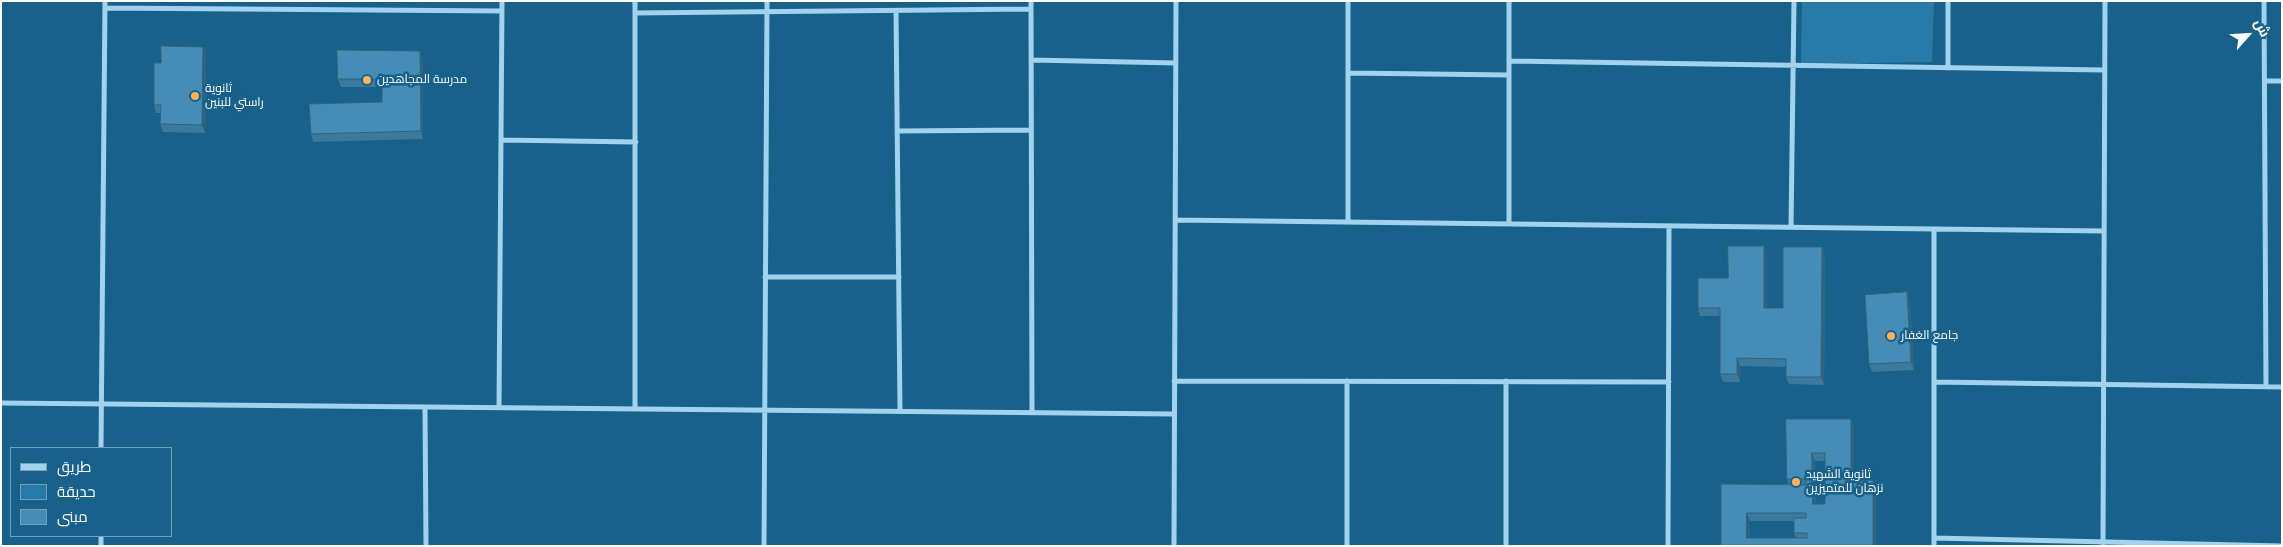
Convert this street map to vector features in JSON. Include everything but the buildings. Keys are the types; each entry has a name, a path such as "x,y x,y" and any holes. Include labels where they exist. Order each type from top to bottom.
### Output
{"street":[{"path":"101,447 105,1"},
{"path":"499,407 502,1"},
{"path":"634,1 636,142 635,409"},
{"path":"764,546 767,1"},
{"path":"1031,1 1032,412"},
{"path":"1174,546 1176,1"},
{"path":"1348,1 1348,222"},
{"path":"1508,1 1509,224"},
{"path":"1791,228 1794,1"},
{"path":"1948,1 1948,68"},
{"path":"2102,544 2105,1"},
{"path":"2264,1 2266,387"},
{"path":"105,8 502,11"},
{"path":"634,13 1031,9"},
{"path":"896,11 900,411"},
{"path":"1031,60 1176,63"},
{"path":"1508,61 2104,70"},
{"path":"1348,73 1509,75"},
{"path":"2265,81 2282,81"},
{"path":"897,131 1031,130"},
{"path":"501,140 636,142"},
{"path":"1175,220 2104,231"},
{"path":"1668,546 1669,226"},
{"path":"1934,229 1934,546"},
{"path":"765,277 899,277"},
{"path":"1174,381 1669,382"},
{"path":"1347,381 1347,546"},
{"path":"1506,382 1506,546"},
{"path":"1934,382 2282,387"},
{"path":"1,403 1174,414"},
{"path":"425,408 426,546"},
{"path":"1934,538 2102,544 2282,546"}],"green space":[{"path":"1802,1 1934,1 1932,62 1801,64"}],"place":[{"name":"مدرسة المجاهدين","path":"367,80"},
{"name":"ثانوية راستي للبنين","path":"195,96"},
{"name":"جامع الغفار","path":"1891,336"},
{"name":"ثانوية الشهيد نزهان للمتميزين","path":"1796,482"}]}
